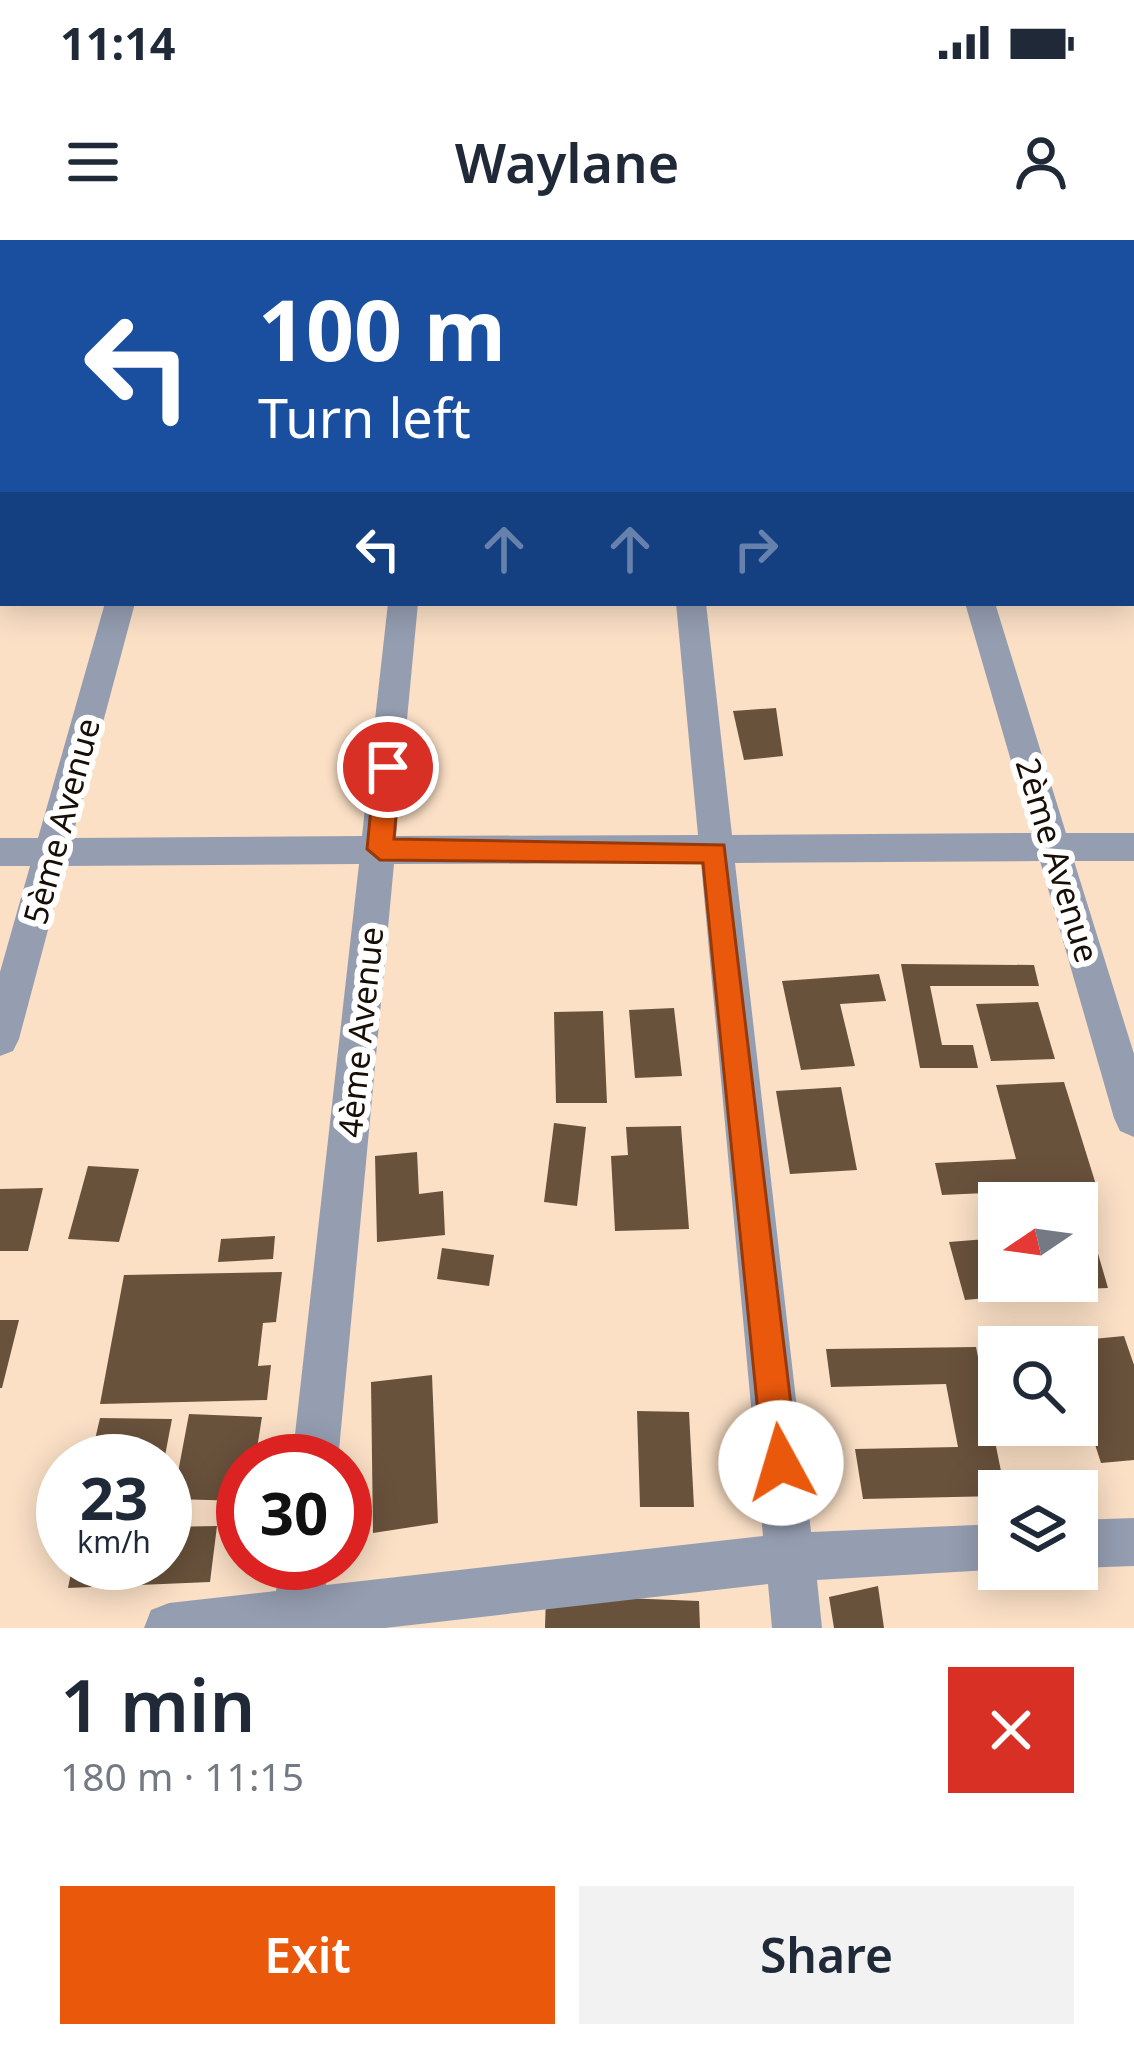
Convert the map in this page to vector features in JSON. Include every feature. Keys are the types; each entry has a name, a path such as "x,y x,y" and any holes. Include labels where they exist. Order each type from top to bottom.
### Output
{"street":[{"name":"5ème Avenue","path":"0,1039 119,606"},
{"name":"4ème Avenue","path":"318,1434 403,606"},
{"path":"691,606 797,1628"},
{"name":"2ème Avenue","path":"981,606 1134,1118"},
{"path":"0,852 1134,847"},
{"path":"1098,1543 1134,1542"},
{"path":"169,1628 298,1620 791,1557 978,1549"},
{"path":"298,1620 301,1590"}],"building":[{"path":"776,708 783,756 744,760 733,711"},
{"path":"901,964 1034,965 1039,986 930,986 942,1045 973,1045 978,1068 920,1068"},
{"path":"879,974 886,1001 840,1004 855,1066 801,1070 782,981"},
{"path":"1038,1002 1055,1059 991,1061 976,1004"},
{"path":"674,1008 682,1076 635,1078 629,1010"},
{"path":"603,1011 607,1103 556,1103 554,1012"},
{"path":"1064,1082 1095,1182 978,1182 978,1193 942,1195 935,1163 1016,1159 996,1085"},
{"path":"841,1087 857,1170 790,1174 776,1091"},
{"path":"554,1123 586,1127 577,1206 544,1202"},
{"path":"681,1126 689,1229 615,1231 611,1156 628,1155 626,1127"},
{"path":"417,1152 419,1194 443,1191 445,1235 377,1242 375,1156"},
{"path":"88,1166 139,1169 119,1242 68,1239"},
{"path":"43,1188 28,1251 0,1251 0,1189"},
{"path":"275,1236 273,1259 218,1262 221,1239"},
{"path":"978,1240 978,1299 965,1300 949,1242"},
{"path":"442,1248 494,1255 489,1286 437,1279"},
{"path":"1098,1254 1108,1288 1098,1288"},
{"path":"282,1272 276,1322 263,1323 258,1366 271,1365 267,1400 100,1404 124,1275"},
{"path":"0,1320 19,1320 2,1388 0,1388"},
{"path":"1124,1336 1134,1365 1134,1460 1101,1463 1095,1446 1098,1339"},
{"path":"976,1347 978,1446 996,1446 1001,1470 978,1470 978,1496 863,1499 855,1449 958,1447 946,1384 831,1387 826,1349"},
{"path":"432,1375 438,1523 373,1533 371,1382"},
{"path":"637,1411 689,1412 694,1507 640,1507"},
{"path":"189,1414 262,1417 259,1434 216,1434 216,1500 192,1500 192,1434 185,1434"},
{"path":"100,1418 172,1419 169,1434 96,1434"},
{"path":"192,1526 216,1526 210,1582 192,1583"},
{"path":"878,1586 884,1628 834,1628 829,1597"},
{"path":"546,1595 699,1601 700,1628 545,1628"}],"route":[{"path":"388,767 380,849 715,852 781,1463"}]}
